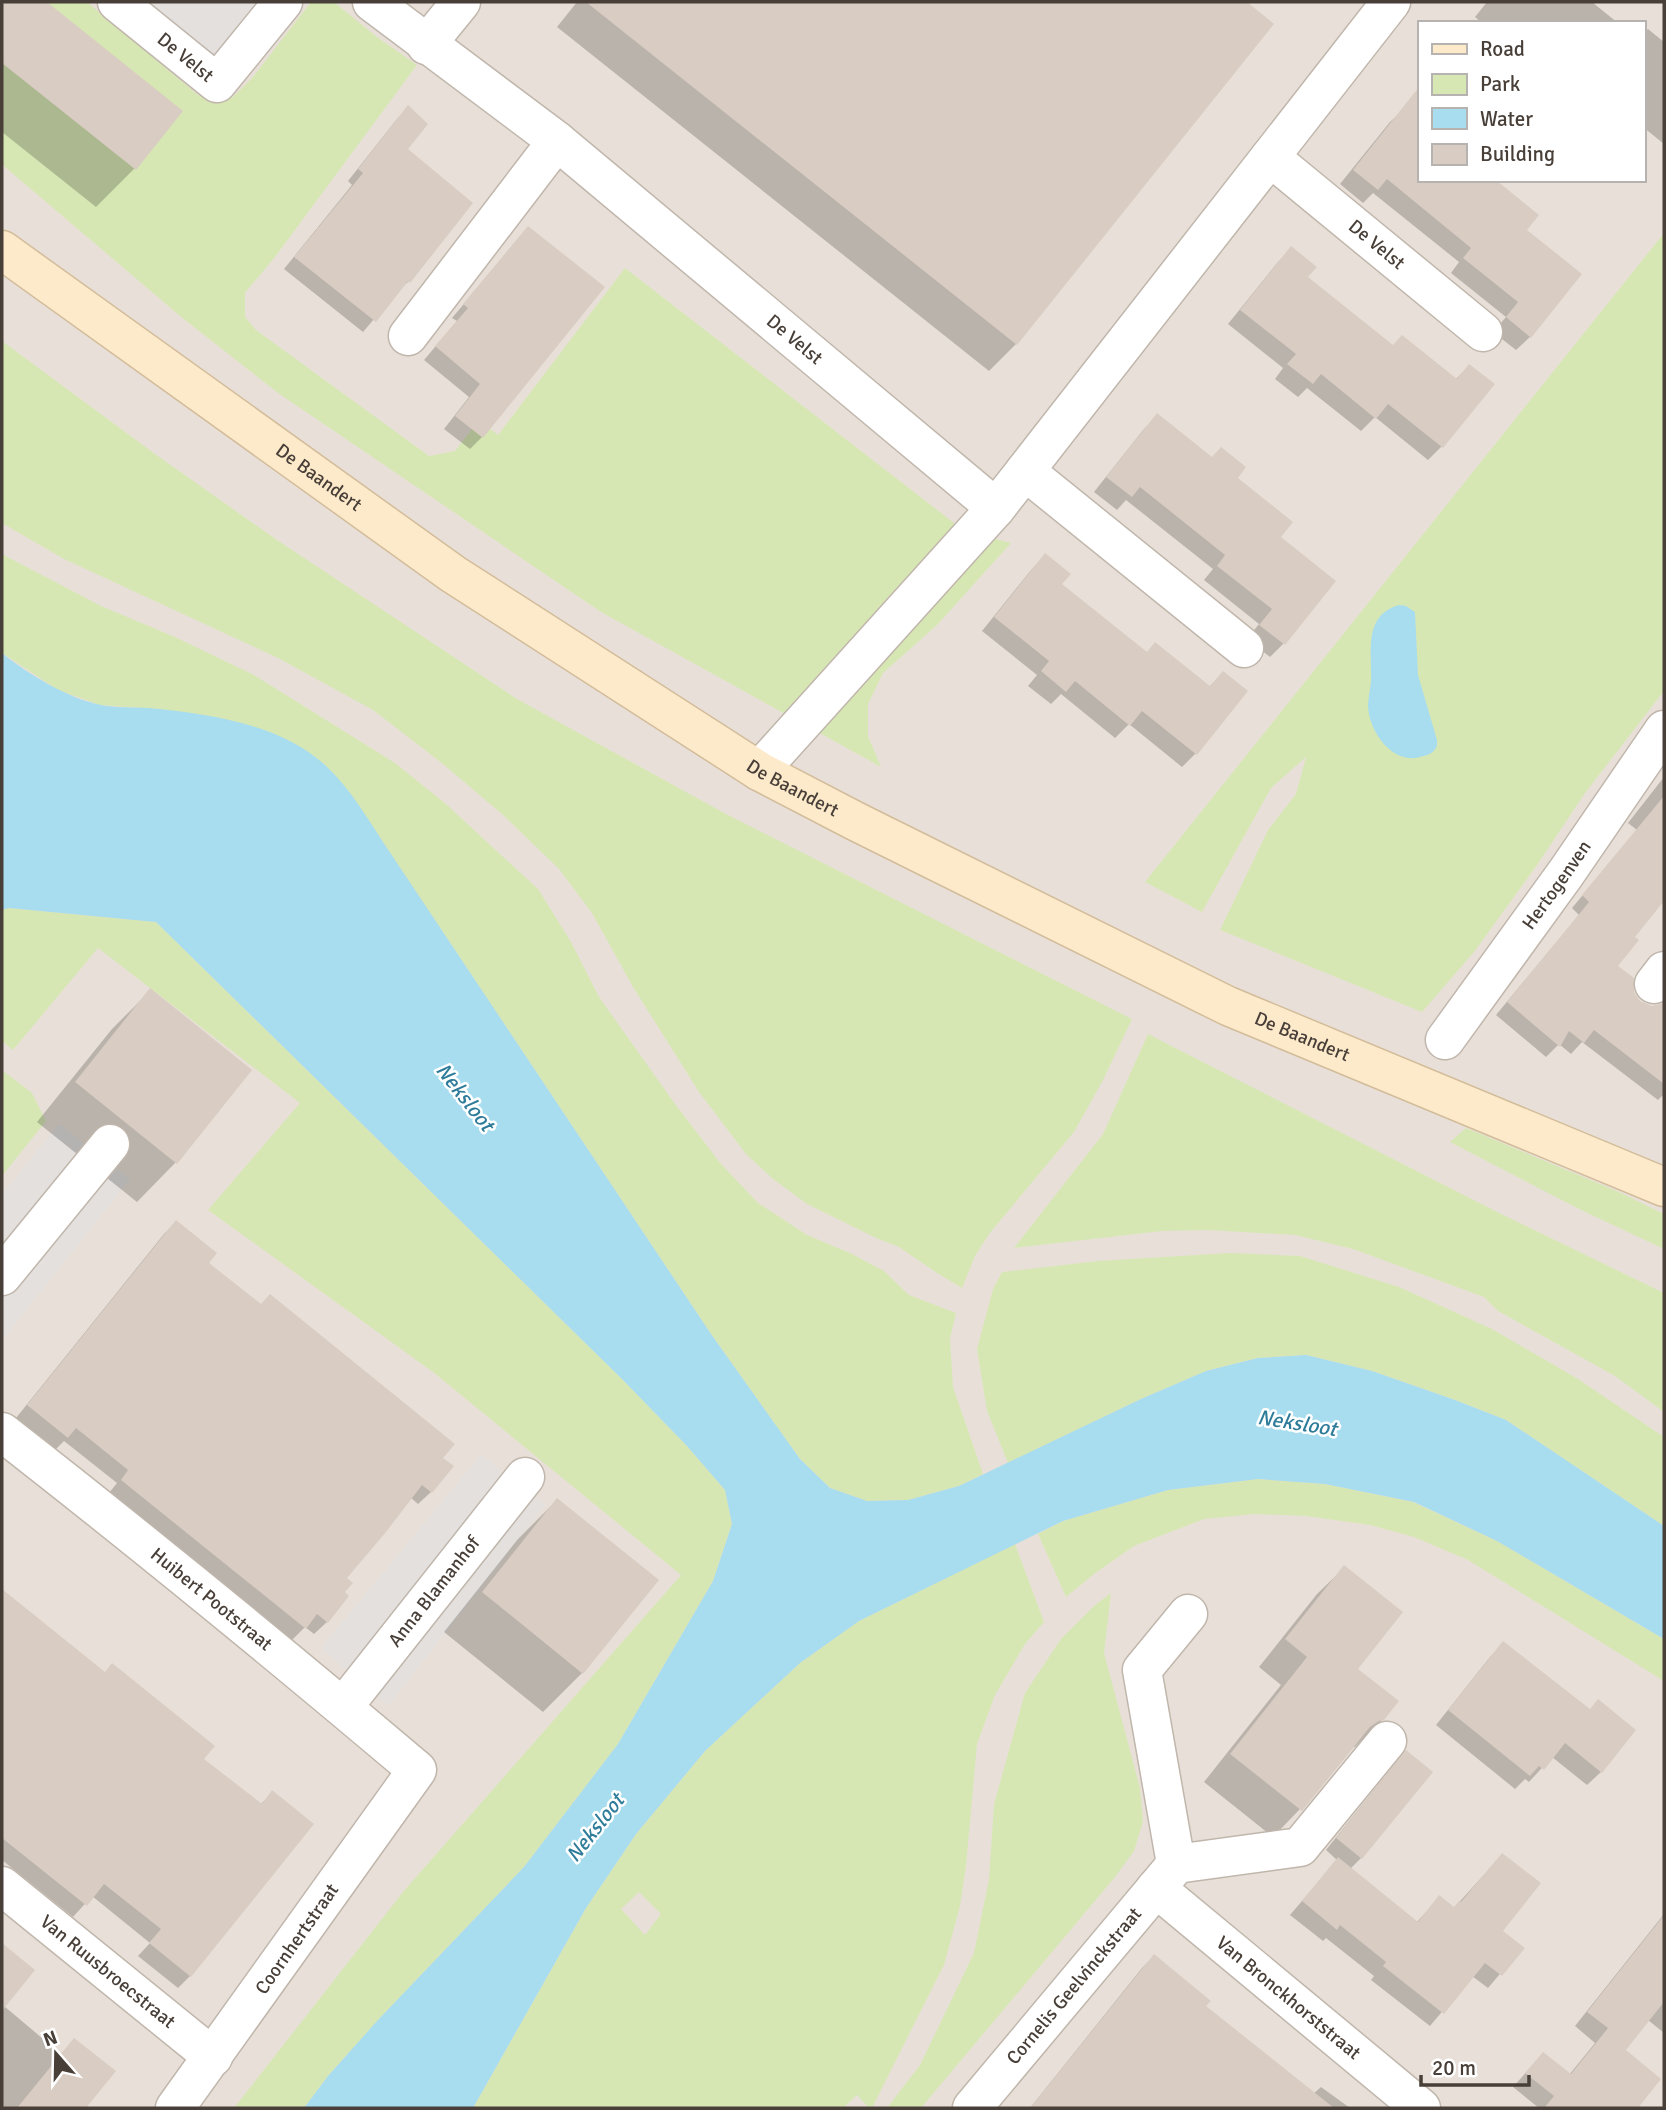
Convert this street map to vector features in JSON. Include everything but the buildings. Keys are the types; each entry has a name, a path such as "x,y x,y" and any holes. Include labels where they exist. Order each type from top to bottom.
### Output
{"main road":[{"name":"De Baandert","path":"2,250 453,574 759,771 1228,1006 1664,1187"}],"street":[{"name":"De Velst","path":"117,2 217,83 270,6"},
{"name":"De Velst","path":"372,2 557,141 996,508"},
{"path":"426,45 461,2"},
{"path":"759,771 996,508 1391,2"},
{"path":"408,336 557,141"},
{"name":"De Velst","path":"1270,157 1482,332"},
{"path":"1025,471 1244,648"},
{"name":"Hertogenven","path":"1445,1040 1566,873 1664,730"},
{"path":"2,1276 110,1144"},
{"name":"Huibert Pootstraat","path":"2,1432 121,1525 417,1770"},
{"name":"Anna Blamanhof","path":"343,1707 524,1477"},
{"path":"1188,1614 1142,1670 1166,1876 1300,1847 1387,1741"},
{"name":"Coornhertstraat","path":"175,2108 417,1770"},
{"name":"Cornelis Geelvinckstraat","path":"972,2108 1166,1876"},
{"name":"Van Bronckhorststraat","path":"1166,1876 1421,2108"},
{"name":"Van Ruusbroecstraat","path":"2,1886 213,2057"}],"shaded area":[{"path":"2,2 1664,2 1664,2108 2,2108"},
{"path":"139,2 272,2 217,67"},
{"path":"59,1124 130,1179 2,1340 2,1195"},
{"path":"481,1455 545,1505 388,1706 321,1648"}],"green space":[{"path":"2,2 87,2 198,95 207,98 233,97 252,78 311,2 334,2 417,65 275,257 245,293 245,317 256,330 429,456 455,451 479,420 498,435 625,268 963,530 1011,543 937,625 883,673 868,704 868,736 881,767 601,612 278,393 180,316 5,167 2,164"},
{"path":"1664,233 1664,691 1585,793 1474,952 1422,1012 1220,930 1268,830 1296,794 1306,757 1271,788 1202,912 1145,882"},
{"path":"2,341 277,540 517,699 726,814 1132,1019 1074,1132 989,1234 975,1256 962,1288 899,1247 807,1204 773,1179 746,1154 699,1092 633,987 592,913 559,869 503,815 443,764 373,710 278,658 64,559 2,523"},
{"path":"2,554 101,606 175,637 254,675 395,763 446,804 538,889 571,942 599,997 721,1164 758,1203 807,1235 884,1271 909,1295 956,1313 950,1339 953,1387 983,1474 959,1486 908,1500 867,1501 830,1488 800,1459 711,1334 352,796 324,764 290,741 152,709 100,705 58,690 2,653"},
{"path":"9,908 156,922 623,1380 725,1490 732,1524 713,1581 618,1744 524,1867 378,2020 328,2076 304,2108 234,2108 403,1892 681,1575 433,1372 208,1210 300,1103 98,948 13,1050 2,1041 2,910"},
{"path":"1148,1034 1499,1213 1664,1293 1664,1412 1615,1376 1498,1311 1484,1297 1353,1249 1295,1235 1208,1230 1162,1231 1014,1248 1103,1134"},
{"path":"2,1070 32,1093 46,1121 2,1176"},
{"path":"1466,1128 1619,1192 1664,1214 1664,1249 1579,1209 1450,1142"},
{"path":"1230,1253 1300,1256 1399,1287 1492,1329 1578,1379 1664,1437 1664,1526 1506,1420 1372,1371 1306,1355 1258,1358 1206,1371 1008,1463 987,1411 977,1349 993,1289 1002,1272 1098,1261"},
{"path":"1258,1479 1325,1484 1413,1502 1497,1541 1664,1639 1664,1681 1468,1560 1414,1537 1370,1525 1306,1516 1254,1514 1204,1519 1134,1546 1066,1597 1038,1534 1063,1521 1168,1490"},
{"path":"1015,1544 1044,1622 1025,1644 995,1695 977,1744 966,1866 960,1906 944,1965 872,2108 857,2095 843,2108 473,2108 586,1908 636,1834 705,1751 800,1663 859,1621","holes":["639,1892 661,1914 645,1935 621,1909"]},
{"path":"1111,1593 1104,1653 1140,1788 1143,1821 1134,1851 921,2108 887,2108 920,2065 974,1953 989,1879 994,1804 1025,1693 1061,1639"}],"water":[{"path":"1399,605 1415,612 1418,675 1437,740 1437,746 1432,752 1410,758 1400,756 1384,744 1373,726 1368,706 1371,646 1375,626 1388,610"},
{"name":"Neksloot","path":"2,653 48,684 88,702 195,714 265,730 307,751 334,774 367,817 711,1334 800,1459 830,1488 867,1501 908,1500 959,1486 1206,1371 1258,1358 1306,1355 1372,1371 1506,1420 1664,1526 1664,1639 1497,1541 1414,1502 1325,1484 1258,1479 1168,1490 1063,1521 859,1621 800,1663 705,1751 636,1834 586,1908 473,2108 304,2108 328,2076 378,2020 524,1867 618,1744 713,1581 732,1524 725,1490 623,1380 156,922 9,908 2,910"}]}
